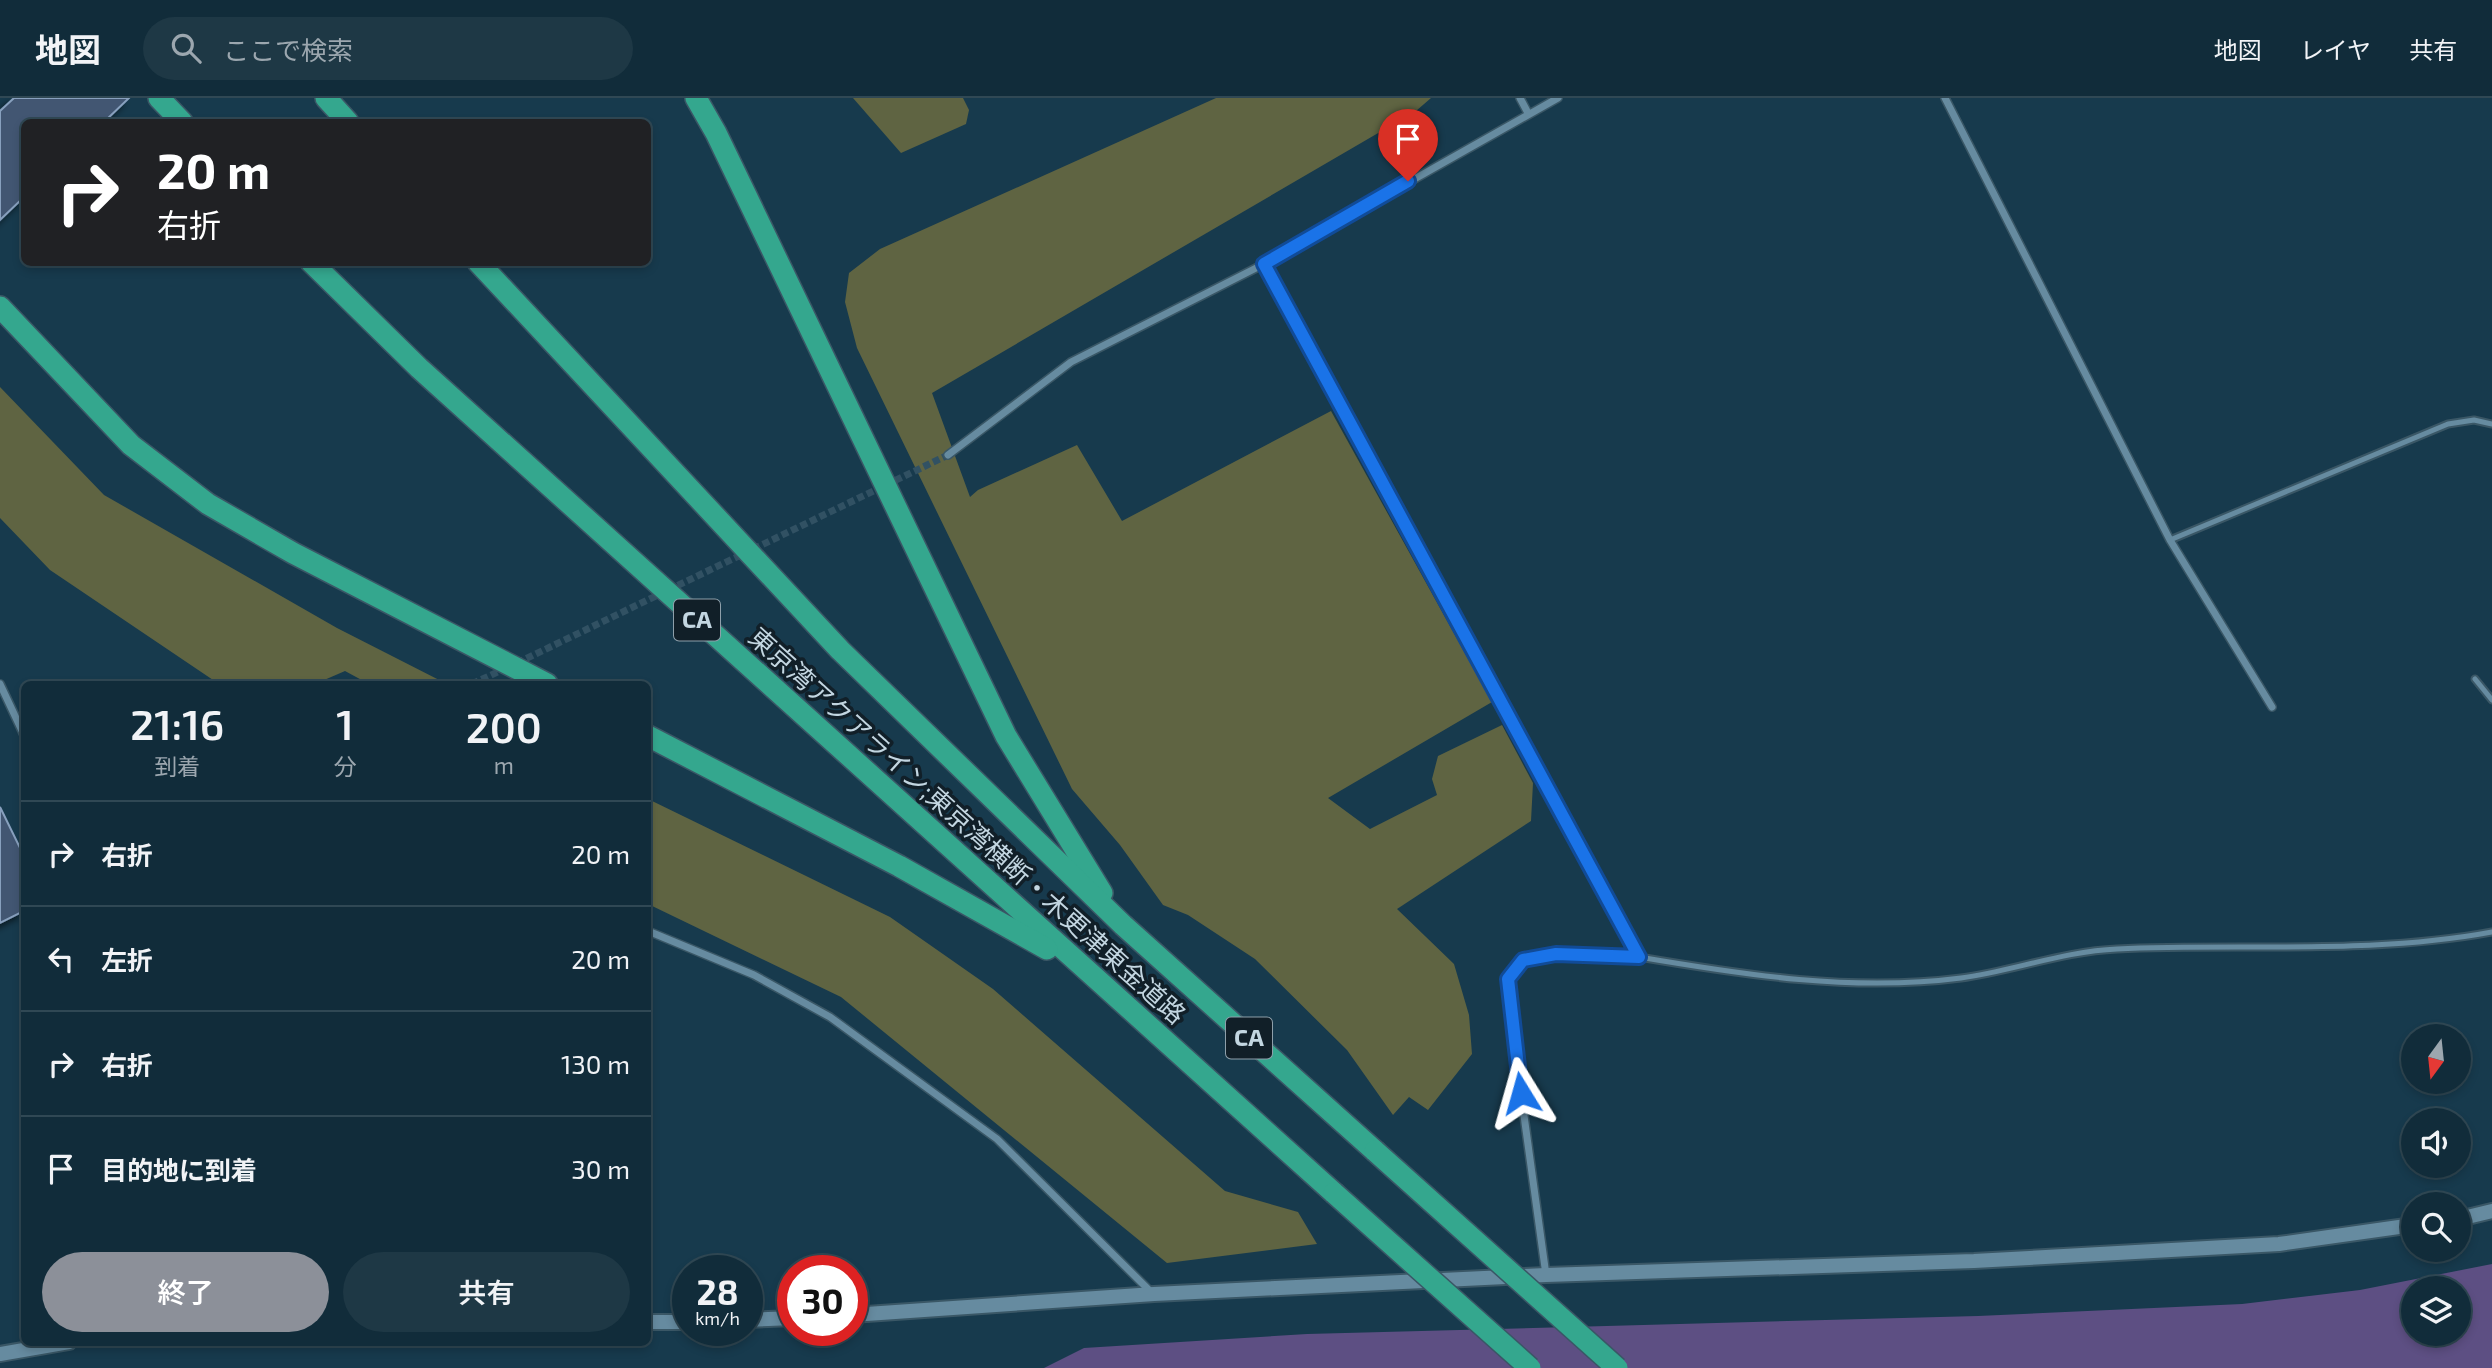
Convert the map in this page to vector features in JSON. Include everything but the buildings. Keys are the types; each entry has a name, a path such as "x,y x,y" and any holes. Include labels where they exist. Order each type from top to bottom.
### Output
{"highway":[{"path":"159,98 179,119"},
{"path":"326,98 345,119"},
{"name":"CA","path":"696,98 716,133 1006,736 1060,828 1123,925"},
{"name":"東京湾アクアライン;東京湾横断・木更津東金道路","path":"315,266 419,368 1087,973 1530,1368"},
{"name":"東京湾アクアライン;東京湾横断・木更津東金道路","path":"482,266 840,650 1123,925 1617,1368"},
{"path":"0,307 131,445 208,504 293,553 541,681"},
{"name":"CA","path":"651,738 911,872 1087,973"}],"street":[{"path":"1520,98 1528,113"},
{"path":"948,455 1072,362 1264,264 1558,98"},
{"path":"1945,98 2170,540 2272,707"},
{"path":"1264,264 1639,957 1531,956 1523,960 1508,979 1510,1014 1546,1275"},
{"path":"1,687 21,730"},
{"path":"651,932 754,975 830,1017 997,1139 1154,1294"},
{"path":"2471,1216 2492,1211"},
{"path":"868,1314 1154,1294 1546,1275 1974,1261 2279,1244 2401,1227"},
{"path":"651,1322 672,1322"},
{"path":"0,1354 46,1346"}],"lane":[{"path":"2170,540 2448,424 2474,420 2492,424"},
{"path":"2475,679 2492,700"},
{"path":"1639,957 1766,979 1895,982 1960,978 2113,949 2404,943 2492,932"}],"green space":[{"path":"853,98 963,98 969,110 966,124 901,153"},
{"path":"1216,98 1431,98 1416,111 932,393 970,497 978,490 1077,445 1122,521 1331,411 1492,702 1328,798 1370,829 1437,795 1432,779 1438,756 1502,725 1533,783 1531,821 1397,909 1454,964 1469,1015 1472,1054 1428,1110 1409,1097 1393,1115 1347,1050 1255,959 1188,915 1163,905 1120,845 1072,789 857,348 845,302 849,273 880,249"},
{"path":"0,387 104,495 337,628 441,681 363,681 345,671 322,681 215,681 50,570 0,518"},
{"path":"651,800 890,917 993,989 1225,1191 1298,1212 1317,1244 1167,1263 841,997 651,905"}],"shaded area":[{"path":"2492,1264 2492,1368 1044,1368 1084,1348 1307,1334 1978,1316 2242,1304 2360,1290 2401,1282 2401,1346 2471,1346 2471,1276 2431,1276"}],"tunnel":[{"path":"517,663 948,455"},
{"path":"478,681 506,668"}],"route":[{"path":"1408,181 1264,264 1559,804 1639,957 1556,954 1531,956 1523,960 1508,979 1521,1093"}]}
